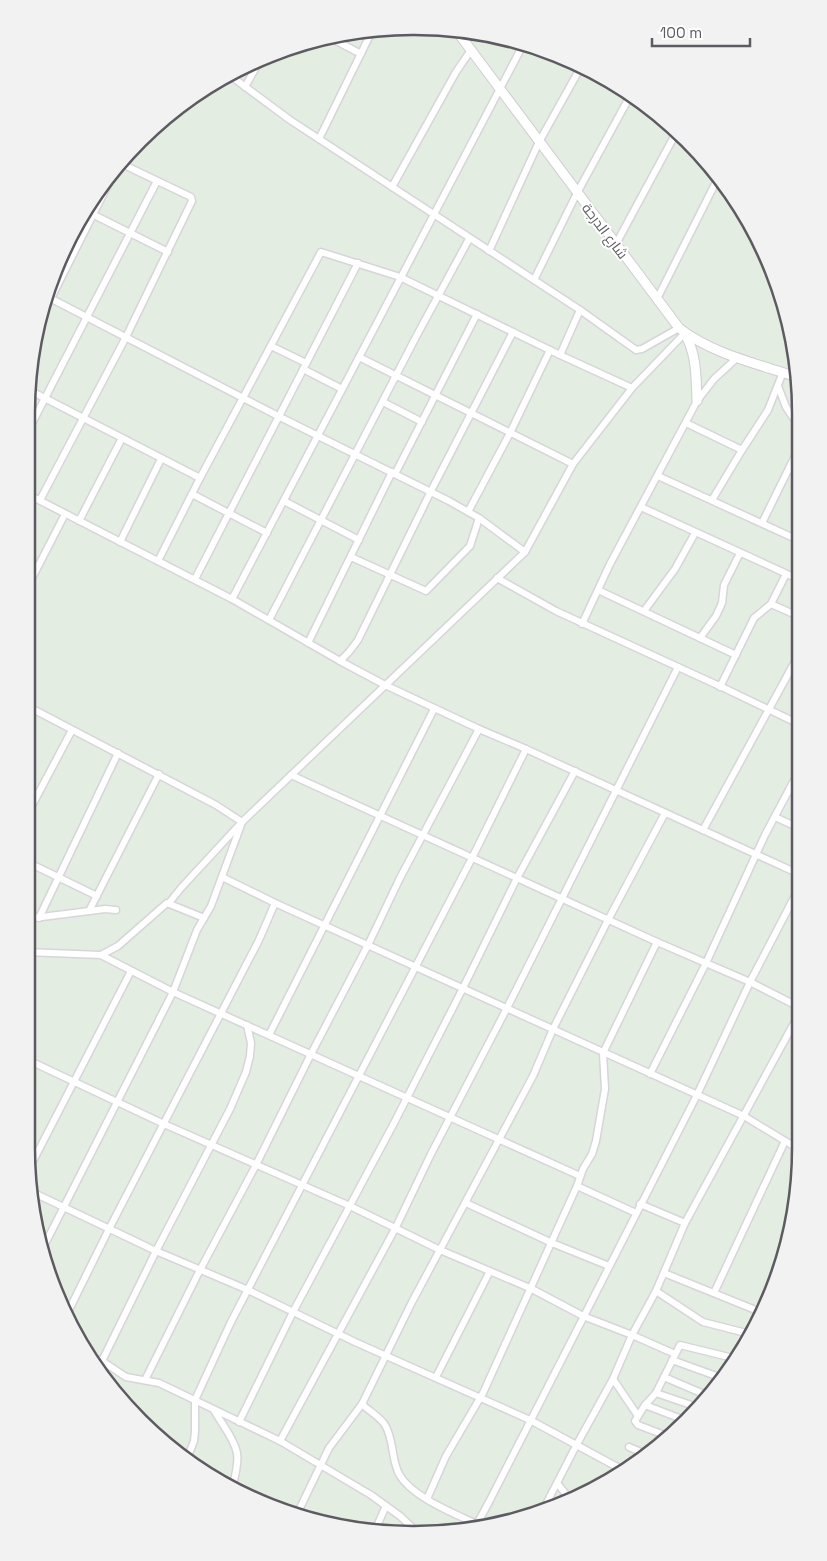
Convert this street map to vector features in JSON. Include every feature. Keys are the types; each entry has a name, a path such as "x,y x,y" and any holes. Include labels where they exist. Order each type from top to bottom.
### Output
{"street":[{"path":"319,140 369,38"},
{"name":"شارع الدرجة","path":"462,38 682,331 698,341 790,374"},
{"path":"338,42 361,54"},
{"path":"392,187 456,72 471,50"},
{"path":"232,599 520,51"},
{"path":"245,87 254,70"},
{"path":"489,251 539,142 578,73"},
{"path":"235,80 319,140 580,310 636,350 642,349 665,334 682,331"},
{"path":"534,280 577,193 627,101"},
{"path":"616,244 673,138"},
{"path":"40,500 126,337 193,199 126,167"},
{"path":"35,418 157,181"},
{"path":"657,299 715,184"},
{"path":"64,270 101,200"},
{"path":"94,214 168,252"},
{"path":"269,620 322,520 354,454 470,239"},
{"path":"158,561 200,478 321,252 358,262 400,277 632,388"},
{"path":"195,579 280,417 358,262"},
{"path":"53,299 317,436 431,491 479,518 524,552"},
{"path":"560,355 580,310"},
{"path":"308,643 359,540 436,396 477,314"},
{"path":"169,903 242,822 524,552 573,464 632,388 682,331"},
{"path":"682,331 692,346 698,401"},
{"path":"340,662 358,640 431,491 513,332"},
{"path":"271,346 342,389"},
{"path":"468,512 510,433 550,350"},
{"path":"358,357 573,464"},
{"path":"582,624 641,507 698,401 714,379 738,357"},
{"path":"712,500 768,410 783,372"},
{"path":"778,386 786,407 792,416"},
{"path":"36,393 200,478"},
{"path":"382,402 422,422"},
{"path":"686,423 742,450"},
{"path":"79,521 122,438"},
{"path":"120,542 162,459"},
{"path":"762,523 792,463"},
{"path":"658,476 792,537"},
{"path":"192,494 267,533"},
{"path":"35,498 195,579 340,662 385,685 792,871"},
{"path":"284,501 359,540"},
{"path":"641,507 792,576"},
{"path":"35,572 65,514"},
{"path":"351,557 424,592 429,590 470,546 479,518"},
{"path":"644,611 676,569 695,532"},
{"path":"700,638 716,616 722,603 724,585 740,553"},
{"path":"720,687 754,618 771,604 786,574"},
{"path":"497,578 582,624 792,721"},
{"path":"598,590 736,655"},
{"path":"771,604 792,613"},
{"path":"280,1441 396,1227 449,1118 507,1008 678,667"},
{"path":"703,830 792,667"},
{"path":"269,1035 434,709"},
{"path":"35,710 216,804 242,822"},
{"path":"144,1380 256,1165 310,1054 368,945 400,878 424,836 479,729"},
{"path":"35,800 72,730"},
{"path":"190,1453 194,1441 195,1400 248,1290 416,967 526,749"},
{"path":"39,918 118,754"},
{"path":"239,1422 293,1312 463,988 517,878 575,771"},
{"path":"89,911 159,774"},
{"path":"291,775 608,920 750,982 792,1003"},
{"path":"650,1074 792,784"},
{"path":"300,1508 336,1438 362,1404 440,1250 533,1076 608,920 665,813"},
{"path":"775,816 792,824"},
{"path":"47,1240 173,992 197,930 211,906 242,822"},
{"path":"35,866 97,896"},
{"path":"222,877 275,903 744,1116 792,1145"},
{"path":"482,1520 530,1420 698,1095 750,982 792,901"},
{"path":"101,955 118,946 165,903 204,918"},
{"path":"70,1307 108,1229 259,940 275,903"},
{"path":"35,918 89,911 116,910"},
{"path":"426,1499 446,1456 481,1397 532,1289 583,1169 592,1154 606,1089 603,1053 657,942"},
{"path":"35,952 101,955 173,992 580,1176"},
{"path":"35,1157 131,971"},
{"path":"247,1025 251,1043 246,1072 212,1145 156,1251 102,1362 126,1377 159,1383 280,1441 371,1495 410,1526"},
{"path":"548,1501 613,1379 632,1335 656,1291 685,1223 792,1029"},
{"path":"35,1063 164,1124 396,1227 440,1250 532,1289 583,1316 632,1335 716,1376"},
{"path":"714,1293 785,1141"},
{"path":"577,1186 636,1212"},
{"path":"38,1195 156,1251 248,1290 386,1356 530,1420 616,1467"},
{"path":"466,1203 552,1243 609,1266"},
{"path":"640,1204 685,1223"},
{"path":"436,1377 490,1271"},
{"path":"664,1273 755,1310"},
{"path":"656,1291 703,1322 744,1332"},
{"path":"661,1434 636,1423 638,1416 656,1393 680,1345 729,1357"},
{"path":"664,1377 701,1393"},
{"path":"613,1379 638,1416"},
{"path":"656,1393 691,1405"},
{"path":"362,1404 385,1425 399,1474 406,1484 426,1499 473,1521"},
{"path":"645,1406 678,1418"},
{"path":"213,1409 237,1453 234,1480"},
{"path":"629,1447 639,1451"},
{"path":"558,1484 565,1494"},
{"path":"378,1524 386,1506"}]}
